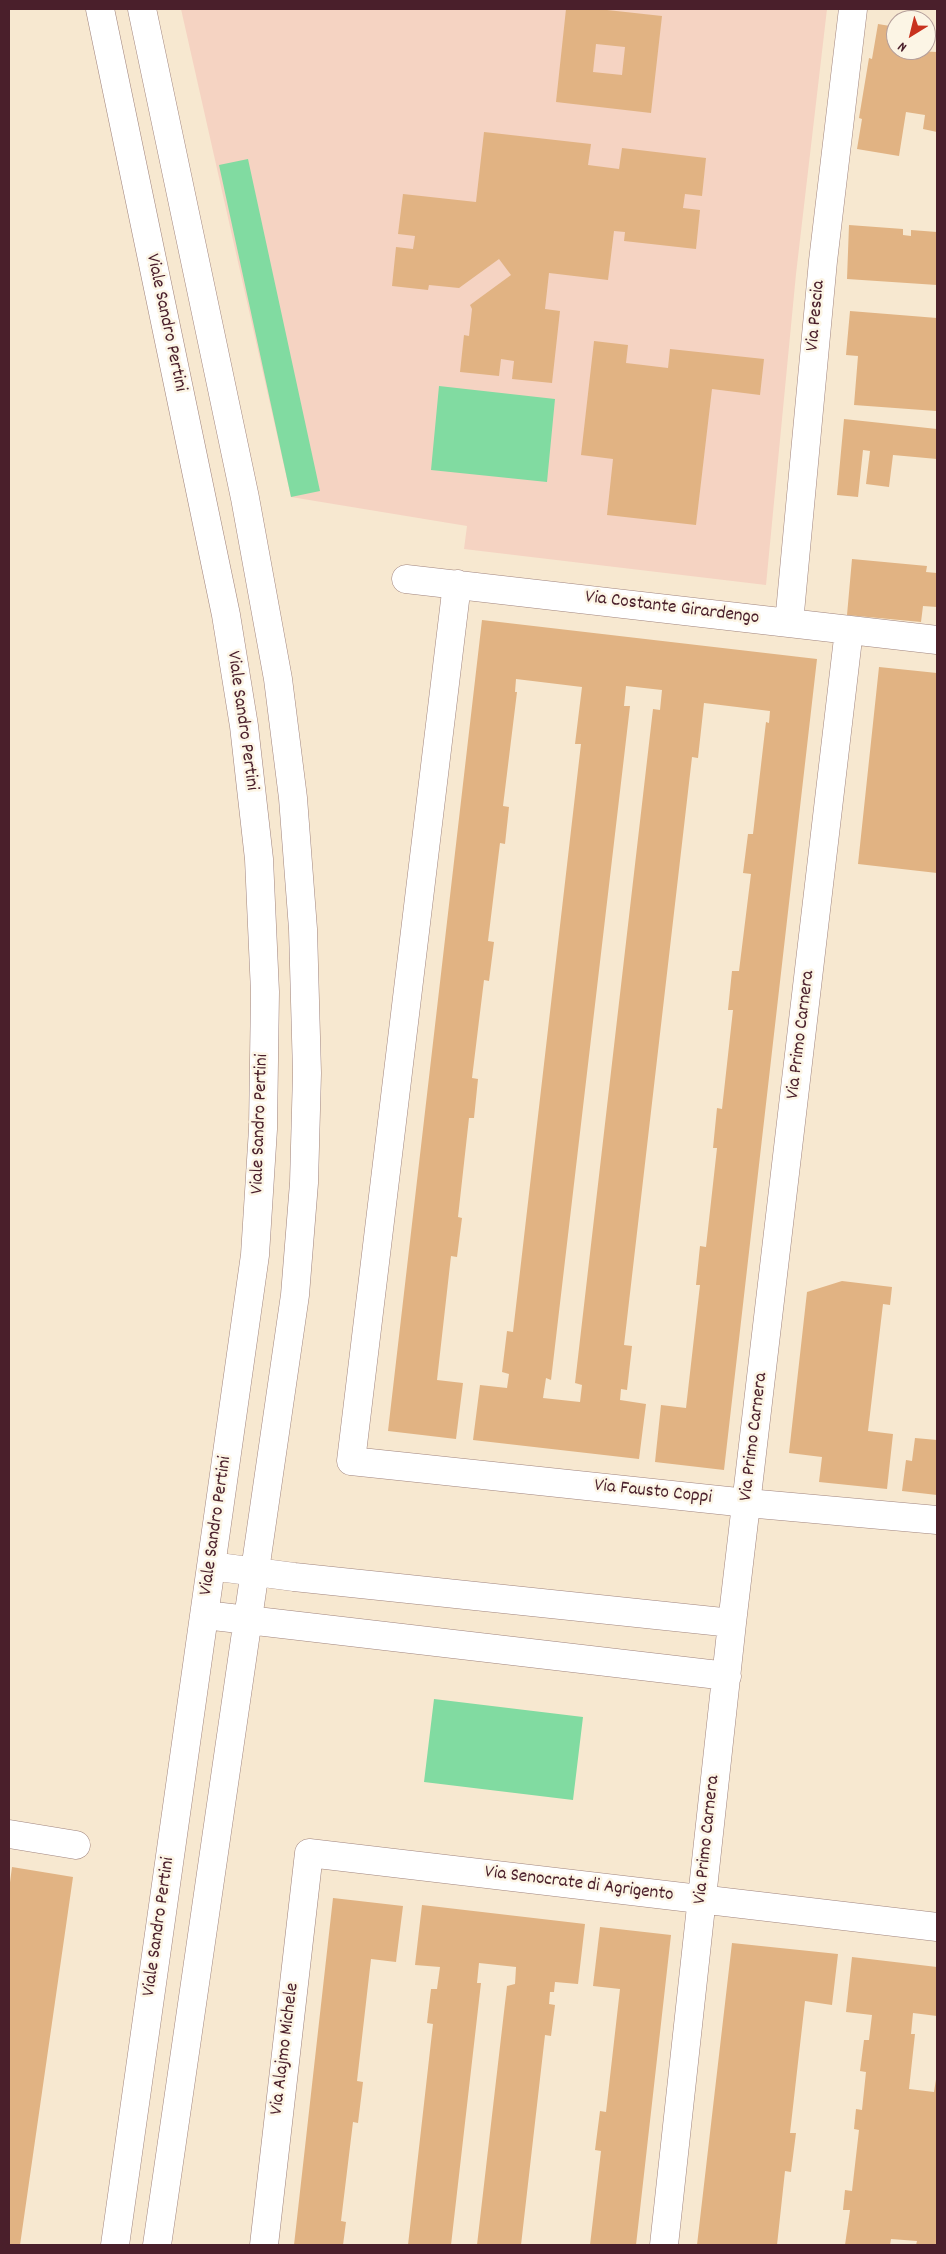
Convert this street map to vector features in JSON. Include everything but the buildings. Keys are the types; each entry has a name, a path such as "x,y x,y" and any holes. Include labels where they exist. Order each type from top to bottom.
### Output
{"street":[{"name":"Viale Sandro Pertini","path":"100,9 226,616 244,726 259,859 265,992 263,1129 255,1255 115,2245"},
{"path":"142,9 246,498 278,679 293,798 304,929 307,1073 304,1183 295,1295 157,2245"},
{"name":"Via Pescia","path":"789,623 822,261 853,9"},
{"name":"Via Costante Girardengo","path":"406,578 937,640"},
{"name":"Via Fausto Coppi","path":"457,584 351,1461 747,1504 937,1520"},
{"name":"Via Primo Carnera","path":"664,2245 732,1623 849,630"},
{"path":"211,1566 732,1623"},
{"path":"205,1615 726,1676"},
{"path":"9,1834 76,1845"},
{"name":"Via Senocrate di Agrigento","path":"309,1853 937,1927"},
{"name":"Via Alajmo Michele","path":"264,2245 309,1853"}],"shaded area":[{"path":"181,9 827,9 796,274 766,585 464,549 467,526 291,497"}],"green space":[{"path":"248,159 320,491 291,497 219,165"},
{"path":"439,386 555,399 547,482 431,470"},
{"path":"434,1699 583,1717 573,1800 424,1782"}]}
